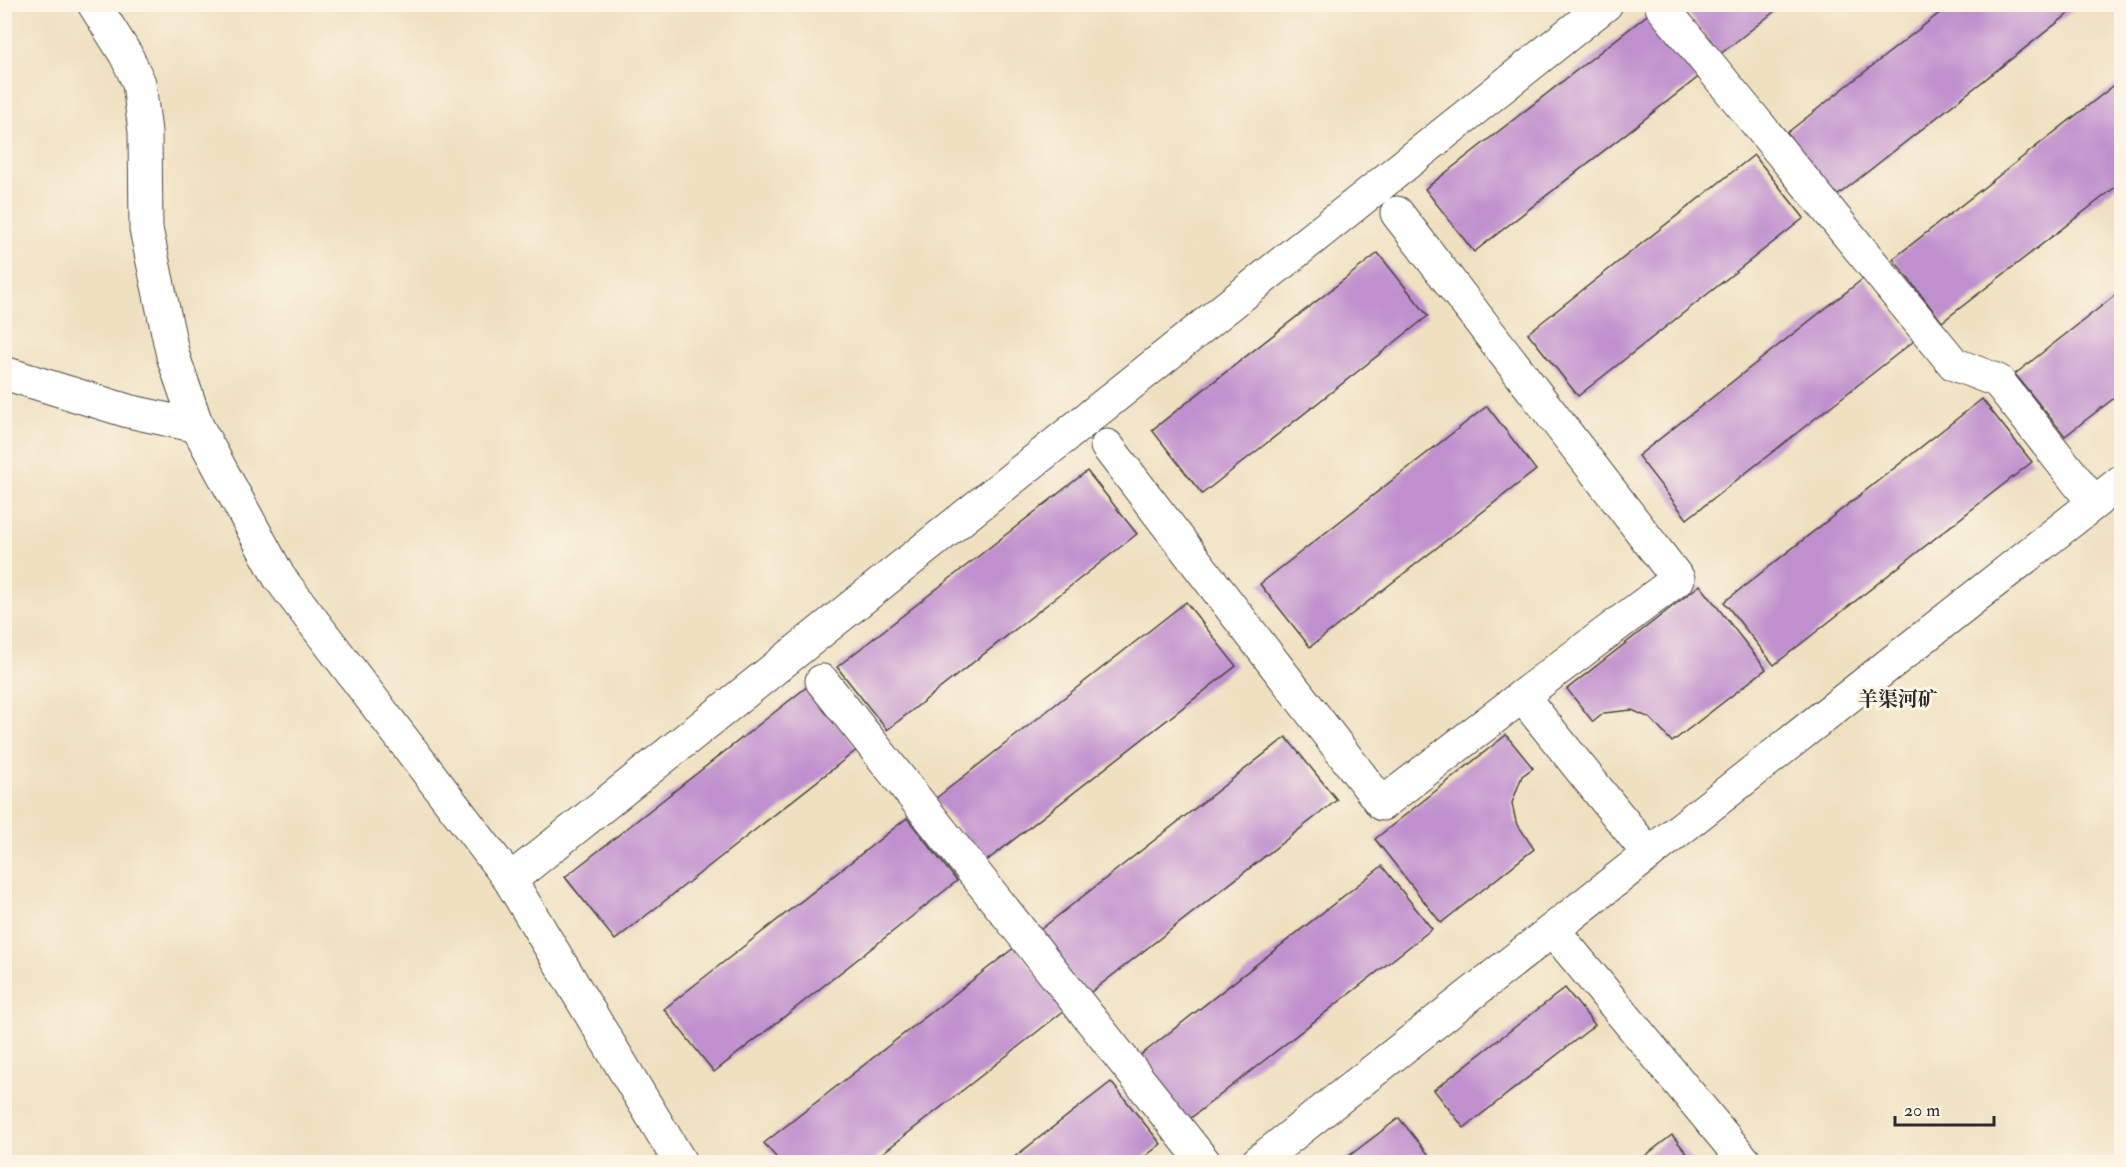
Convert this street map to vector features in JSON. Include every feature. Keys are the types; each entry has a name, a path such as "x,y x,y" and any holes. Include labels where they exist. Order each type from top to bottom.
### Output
{"street":[{"path":"94,4 126,55 139,83 145,132 146,229 173,356 197,426 279,577 510,880 680,1162"},
{"path":"510,880 1606,4"},
{"path":"1662,7 1954,364 1998,381 2094,503"},
{"path":"1107,446 1382,804 1678,579 1397,213"},
{"path":"4,373 128,411 197,426"},
{"path":"1258,1162 2121,481"},
{"path":"822,681 1204,1162"},
{"path":"1522,696 1648,854"},
{"path":"1553,930 1745,1162"}],"building":[{"path":"1682,4 1784,4 1719,55"},
{"path":"1951,4 2081,4 1833,199 1783,136"},
{"path":"1651,12 1701,75 1474,252 1425,189"},
{"path":"2122,79 2122,182 1942,322 1893,259"},
{"path":"1754,155 1804,218 1578,396 1528,333"},
{"path":"1378,253 1428,316 1202,494 1152,430"},
{"path":"1864,278 1914,341 1687,519 1638,456"},
{"path":"2122,290 2122,392 2065,436 2015,374"},
{"path":"1982,399 2032,462 1774,665 1724,602"},
{"path":"1487,406 1536,470 1310,647 1260,584"},
{"path":"1087,471 1137,534 887,730 837,667"},
{"path":"1700,585 1766,669 1672,742 1650,718 1632,710 1604,713 1593,722 1567,689"},
{"path":"1186,602 1236,666 985,862 935,799"},
{"path":"808,686 858,749 615,940 565,877"},
{"path":"1506,735 1533,768 1522,776 1512,803 1516,822 1534,849 1441,923 1375,839"},
{"path":"1286,737 1337,800 1086,996 1036,933"},
{"path":"907,818 957,881 714,1072 664,1009"},
{"path":"1382,866 1432,929 1187,1121 1137,1058"},
{"path":"1015,947 1065,1010 871,1162 780,1162 764,1143"},
{"path":"1565,988 1595,1025 1464,1128 1434,1090"},
{"path":"1111,1082 1161,1144 1138,1162 1008,1162"},
{"path":"1399,1118 1429,1155 1419,1162 1341,1162"},
{"path":"1672,1135 1694,1162 1637,1162"}],"district":[{"name":"羊渠河矿","path":"1898,699"}]}
